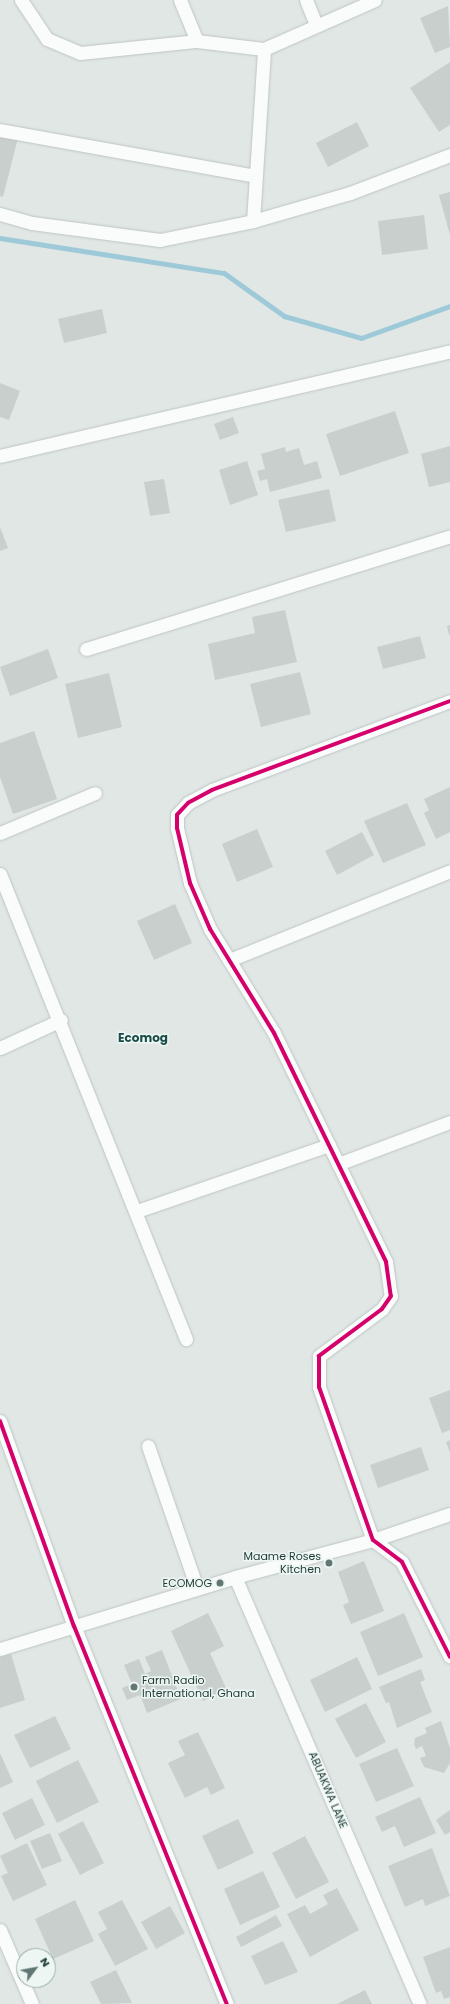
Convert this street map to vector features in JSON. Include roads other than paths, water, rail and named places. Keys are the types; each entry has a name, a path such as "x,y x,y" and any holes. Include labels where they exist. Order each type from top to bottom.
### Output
{"street":[{"path":"21,0 47,39 80,53 197,41 264,49 375,0"},
{"path":"180,0 197,41"},
{"path":"306,0 316,25"},
{"path":"253,222 264,49"},
{"path":"0,130 256,176"},
{"path":"0,214 32,223 160,240 253,222 350,193 450,155"},
{"path":"0,456 450,351"},
{"path":"86,649 450,536"},
{"path":"450,701 212,790 188,804 177,815 177,828 190,883 210,929 274,1033 383,1256 392,1282 391,1296 382,1309 328,1347 319,1356 317,1370 319,1387 373,1540 402,1562 450,1657"},
{"path":"0,833 95,793"},
{"path":"229,960 450,871"},
{"path":"0,874 20,931 61,1020 186,1339"},
{"path":"0,1048 61,1020"},
{"path":"338,1164 450,1122"},
{"path":"137,1211 328,1145"},
{"path":"0,1421 4,1448 74,1626 227,2004"},
{"path":"148,1446 197,1588"},
{"path":"0,1649 197,1588 373,1540 450,1514"},
{"name":"ABUAKWA LANE","path":"235,1577 420,2004"},
{"path":"0,1930 32,2004"}],"waterway":[{"path":"0,238 224,273 284,316 361,338 450,306"}],"place":[{"name":"Maame Roses Kitchen","path":"329,1563"},
{"name":"ECOMOG","path":"220,1583"},
{"name":"Farm Radio International, Ghana","path":"134,1687"}],"district":[{"name":"Ecomog","path":"143,1038"}]}
